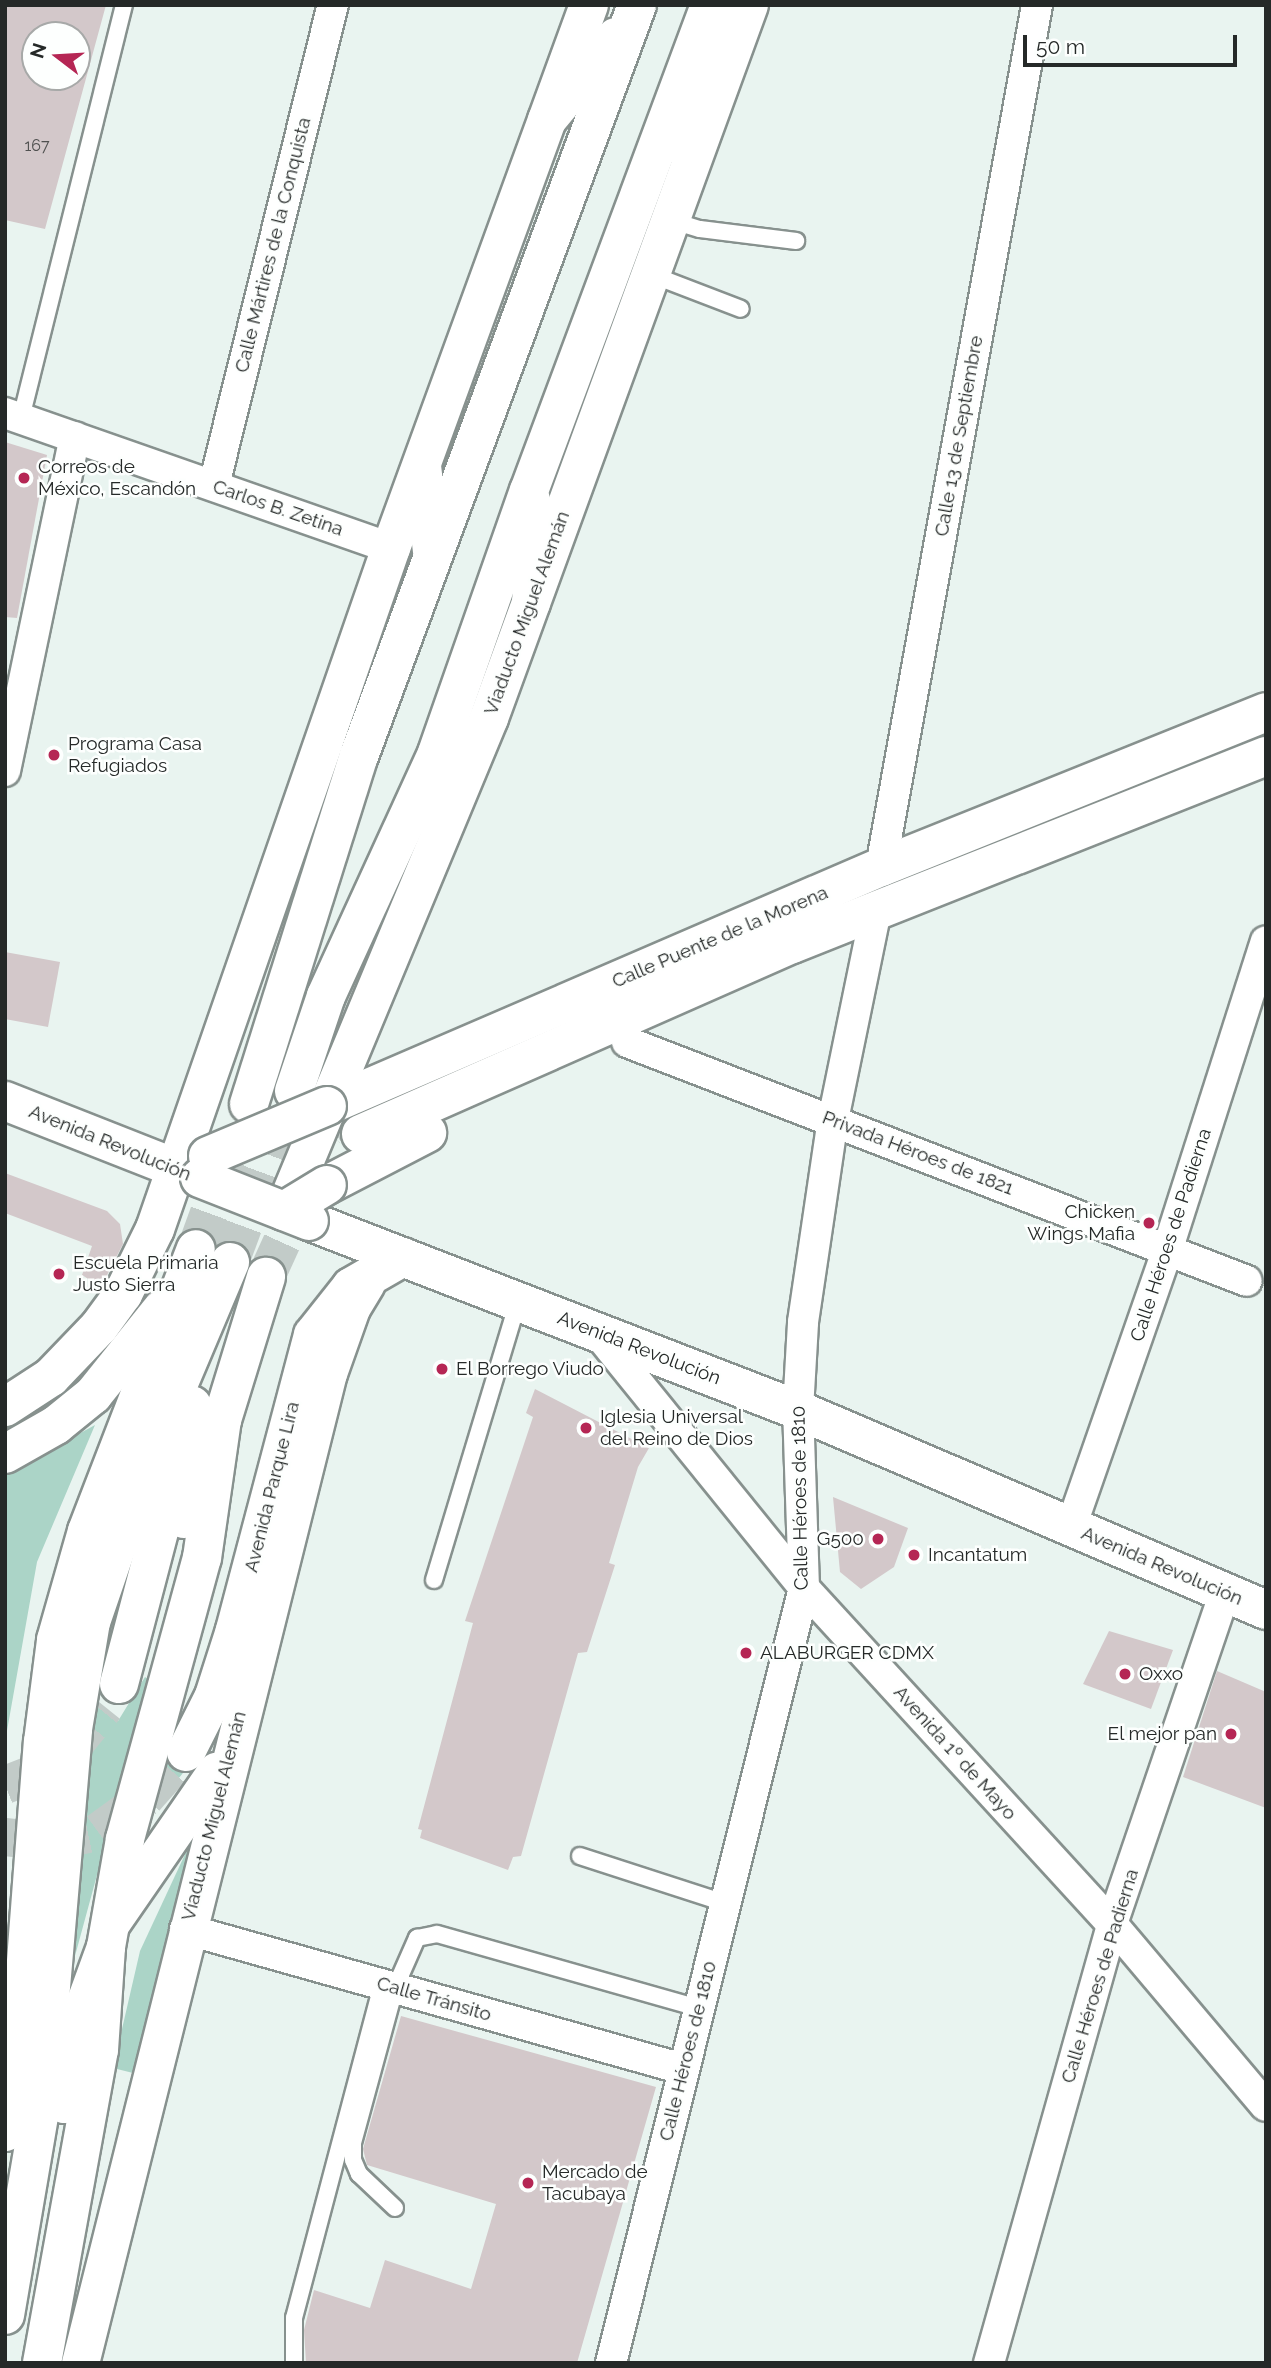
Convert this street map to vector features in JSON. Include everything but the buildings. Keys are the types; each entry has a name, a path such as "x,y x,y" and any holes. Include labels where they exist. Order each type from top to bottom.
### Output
{"main road":[{"path":"5,1407 73,1357 123,1294 155,1229 195,1168 391,548 589,5"},
{"name":"Viaducto Miguel Alemán","path":"324,1097 326,996 437,754 529,491 710,5"},
{"name":"Viaducto Miguel Alemán","path":"297,1216 324,1097 479,743 749,5"},
{"path":"547,120 635,11"},
{"path":"249,1104 294,968 320,869 635,11"},
{"path":"643,181 722,75"},
{"path":"422,466 433,558"},
{"path":"529,491 536,539 531,603"},
{"name":"Calle Puente de la Morena","path":"195,1168 324,1097 881,867 1266,712"},
{"name":"Calle Puente de la Morena","path":"361,1134 792,944 1266,756"},
{"name":"Calle Puente de la Morena","path":"297,1216 327,1185 384,1152 744,989 766,972 792,944"},
{"name":"Avenida Revolución","path":"5,1101 195,1168 297,1216 798,1410 1266,1610"},
{"name":"Avenida Parque Lira","path":"186,1752 214,1696 235,1630 313,1335 336,1301 370,1276 403,1257"},
{"path":"5,1454 56,1425 93,1395 208,1270"},
{"path":"208,1270 112,1696 158,1595 222,1420 266,1277"},
{"path":"5,2132 23,2000 44,1728 56,1640 87,1531 208,1270"},
{"path":"8,2299 20,2240 52,2018 73,1729 91,1622 208,1270"},
{"path":"42,2363 99,2050 109,1935 125,1839 202,1558 222,1420"},
{"path":"20,2240 61,2116 83,2010 109,1935"}],"street":[{"name":"Calle Mártires de la Conquista","path":"214,485 333,5"},
{"name":"Calle 13 de Septiembre","path":"881,867 1037,5"},
{"name":"Carlos B. Zetina","path":"13,416 391,548"},
{"path":"5,771 75,437"},
{"name":"Calle Héroes de 1810","path":"611,2363 804,1588 798,1410 803,1322 833,1120 876,911"},
{"name":"Calle Héroes de Padierna","path":"1071,1527 1167,1251 1266,941"},
{"name":"Privada Héroes de 1821","path":"627,1042 1247,1281"},
{"name":"Viaducto Miguel Alemán","path":"80,2363 185,1928 327,1373 351,1308 370,1276"},
{"name":"Avenida 1º de Mayo","path":"596,1331 804,1588 1112,1924 1266,2106"},
{"name":"Calle Héroes de Padierna","path":"989,2363 1112,1924 1225,1593"},
{"path":"109,1935 231,1748"},
{"name":"Calle Tránsito","path":"185,1928 683,2069"}],"lane":[{"path":"13,416 124,5"},
{"path":"670,220 700,229 796,241"},
{"path":"650,274 741,309"},
{"path":"434,1580 518,1301"},
{"path":"580,1856 725,1903"},
{"path":"294,2363 294,2318 389,1986 417,1938 437,1934 699,2008"},
{"path":"389,1986 353,2160 359,2174 395,2208"}],"green space":[{"path":"95,1425 37,1562 5,1742 5,1467 53,1448"},
{"path":"145,1677 150,1680 75,1956 92,1700 118,1721"},
{"path":"170,1746 191,1763 150,1814"},
{"path":"187,1850 192,1851 137,2074 113,2068 140,1951"}],"tunnel":[{"path":"230,1262 290,1100"},
{"path":"266,1277 306,1189 344,1146 361,1134"},
{"path":"196,1249 230,1155"},
{"path":"5,1785 48,1768 66,1755 105,1707"},
{"path":"5,1837 51,1842 98,1832 145,1798 186,1752"}],"place":[{"name":"Correos de México, Escandón","path":"24,478"},
{"name":"Programa Casa Refugiados","path":"54,755"},
{"name":"Chicken Wings Mafia","path":"1149,1223"},
{"name":"Escuela Primaria Justo Sierra","path":"59,1274"},
{"name":"El Borrego Viudo","path":"442,1369"},
{"name":"Iglesia Universal del Reino de Dios","path":"586,1428"},
{"name":"G500","path":"878,1539"},
{"name":"Incantatum","path":"914,1555"},
{"name":"ALABURGER CDMX","path":"746,1653"},
{"name":"Oxxo","path":"1125,1674"},
{"name":"El mejor pan","path":"1231,1734"},
{"name":"Mercado de Tacubaya","path":"528,2183"}]}
